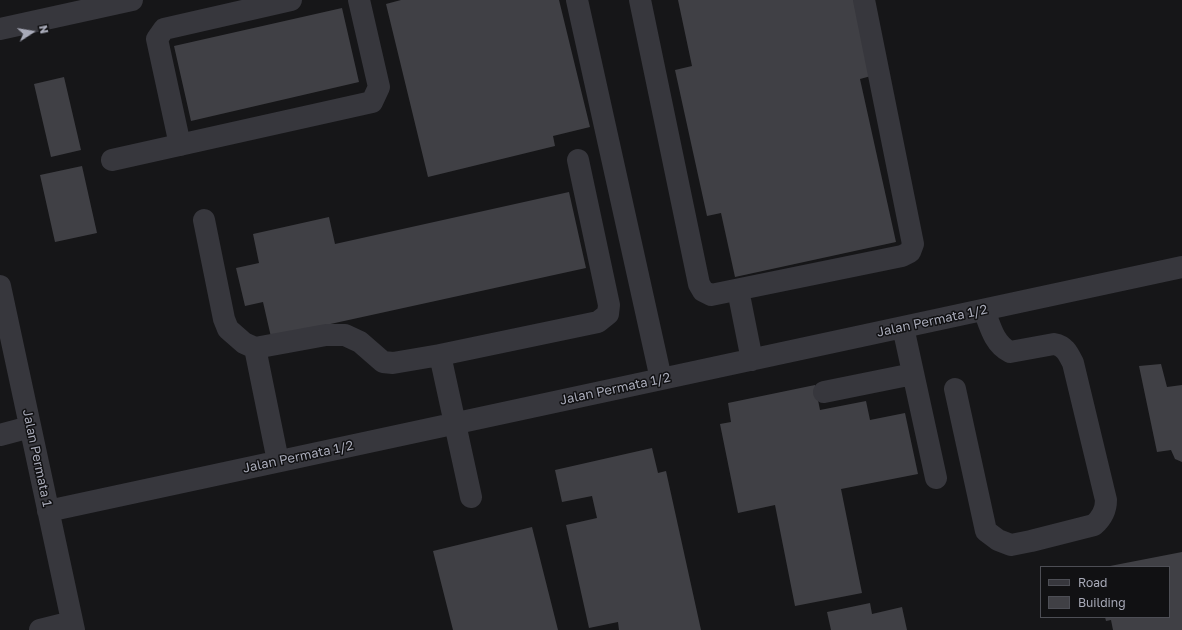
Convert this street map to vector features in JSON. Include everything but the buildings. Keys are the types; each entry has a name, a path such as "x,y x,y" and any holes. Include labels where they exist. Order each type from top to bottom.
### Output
{"street":[{"path":"0,29 132,0"},
{"path":"180,145 158,39 164,29 291,0"},
{"path":"112,160 372,102 379,87 359,0"},
{"path":"577,0 661,379"},
{"path":"640,0 699,284 703,291 711,295 902,256 910,252 913,244 864,0"},
{"path":"204,220 224,319 228,329 244,343 255,348 326,335 345,335 360,342 383,362 393,363 440,355 598,322 608,314 609,305 578,160"},
{"name":"Jalan Permata 1/2","path":"48,511 1182,267"},
{"name":"Jalan Permata 1","path":"0,286 73,626"},
{"path":"738,290 752,360"},
{"path":"955,389 986,531 998,540 1011,545 1094,525 1099,521 1106,507 1106,500 1073,363 1065,349 1060,345 1054,344 1010,352 1004,349 995,338 984,310"},
{"path":"903,327 936,478"},
{"path":"255,348 278,461"},
{"path":"440,355 471,497"},
{"path":"824,392 913,374"},
{"path":"0,435 30,427"},
{"path":"40,630 73,626"}]}
